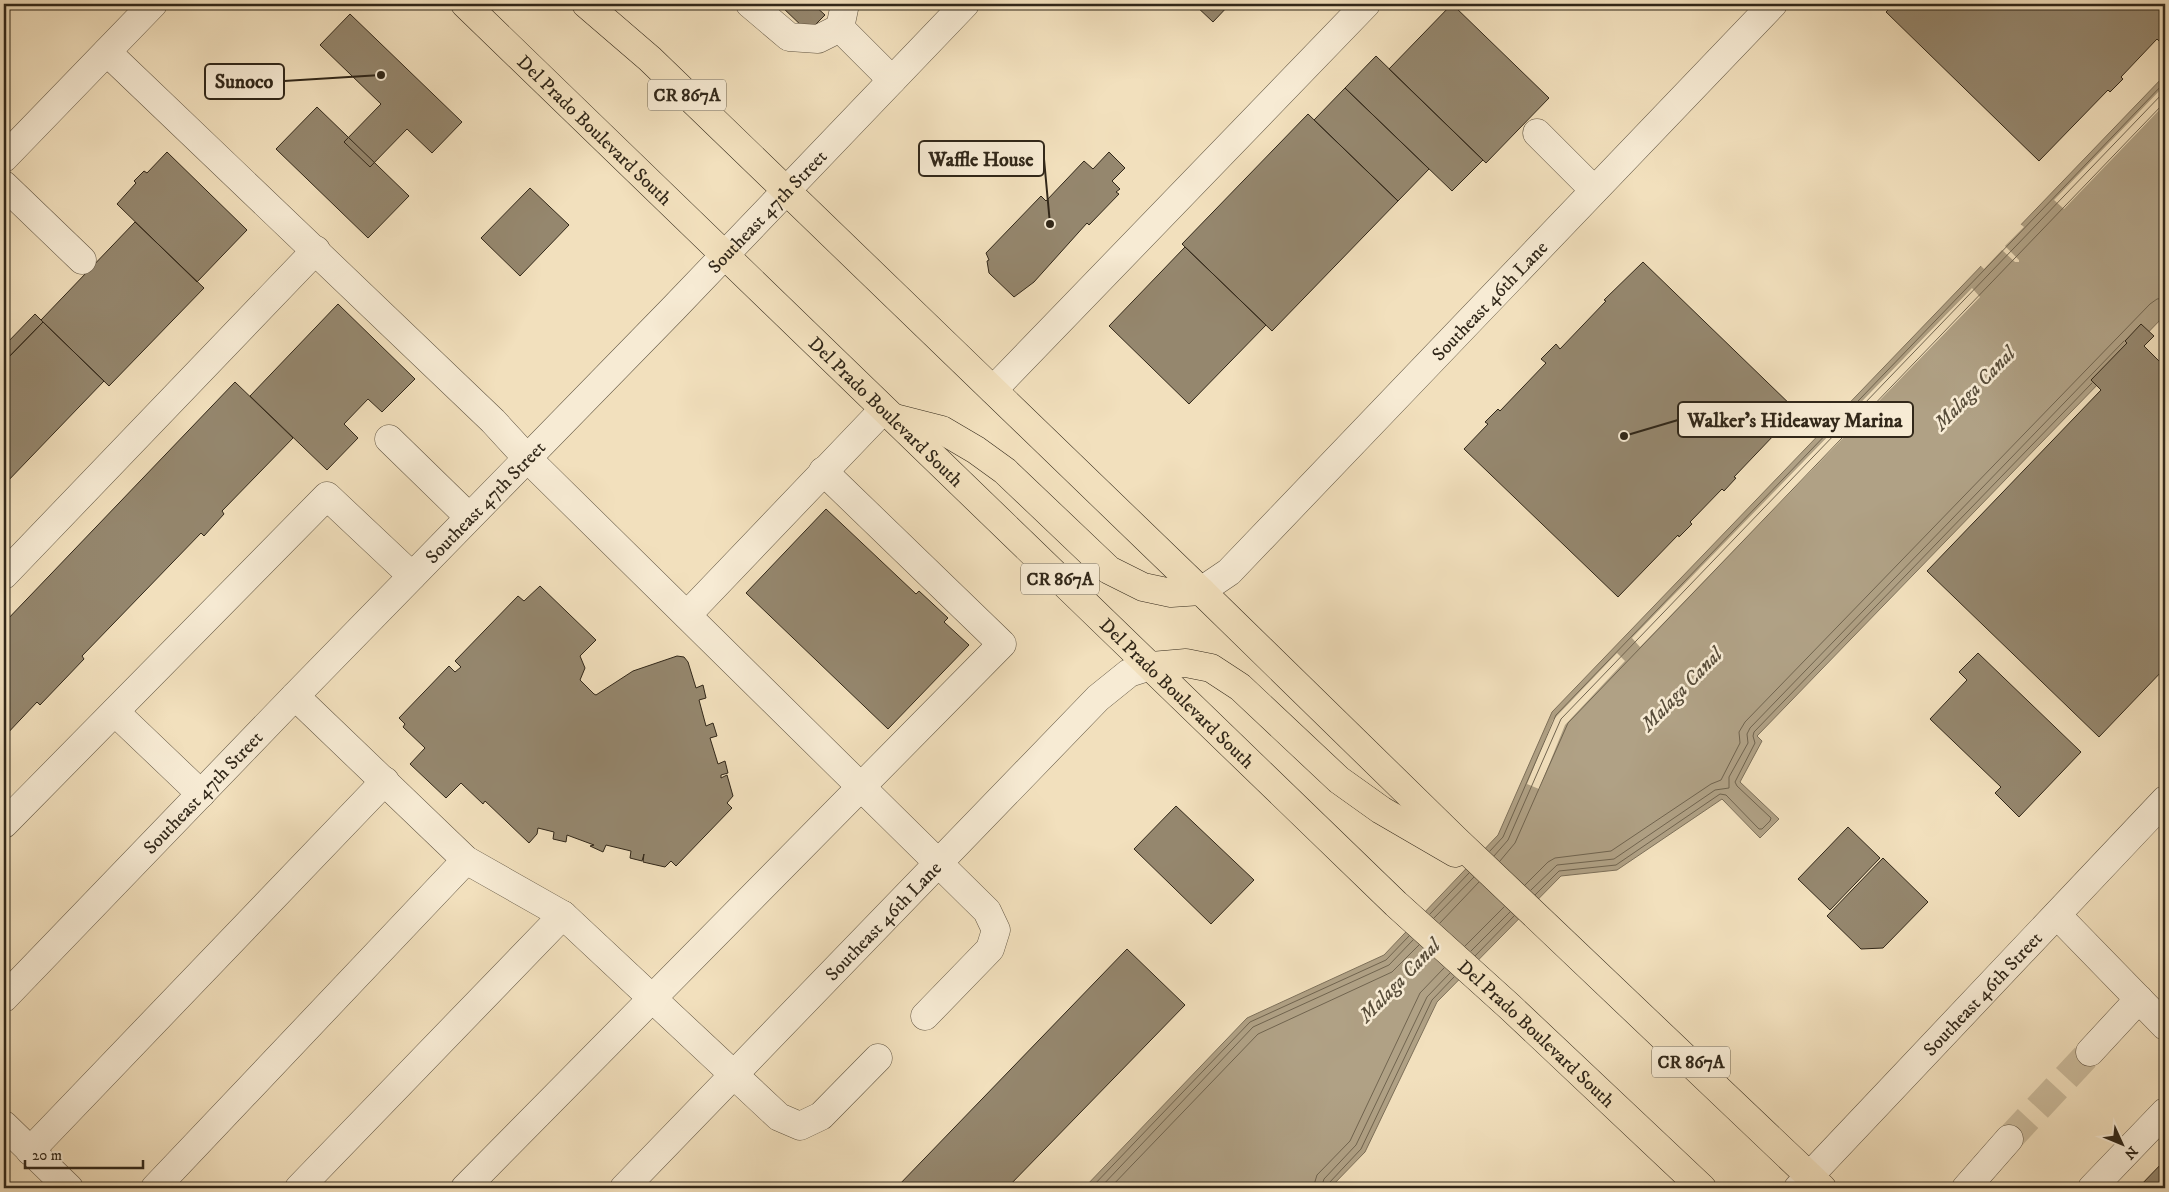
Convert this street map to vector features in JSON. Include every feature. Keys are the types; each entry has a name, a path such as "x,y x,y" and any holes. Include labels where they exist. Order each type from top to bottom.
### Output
{"main road":[{"name":"Del Prado Boulevard South","path":"465,4 1396,904 1510,1007 1702,1188"},
{"name":"CR 867A","path":"586,4 650,59 786,190 1201,591 1450,843 1495,876 1560,937 1810,1184"},
{"path":"887,413 942,430 976,450 1005,471 1110,570 1143,587 1171,593 1201,591"},
{"path":"1151,666 1186,663 1211,668 1240,687 1339,780 1381,810 1450,843"}],"street":[{"path":"4,158 153,4"},
{"path":"750,4 789,37 818,39 843,16 892,80"},
{"name":"Southeast 47th Street","path":"4,998 724,256 965,4"},
{"path":"993,390 1366,4"},
{"name":"Southeast 46th Lane","path":"1201,591 1229,572 1773,4"},
{"path":"107,52 493,421 527,458 987,911 996,930 990,949 925,1016"},
{"path":"1537,133 1594,190"},
{"path":"4,185 82,260"},
{"path":"4,575 316,250"},
{"path":"687,616 823,471 887,413"},
{"path":"389,439 469,517"},
{"path":"465,1188 1002,644 823,471"},
{"path":"4,824 327,496 412,576"},
{"name":"Southeast 46th Lane","path":"624,1188 1098,698 1129,674 1151,666"},
{"path":"295,696 466,860 563,915 778,1117 800,1126 821,1116 878,1058"},
{"path":"115,712 201,794"},
{"path":"30,1151 385,781"},
{"name":"Southeast 46th Street","path":"1810,1184 2165,800"},
{"path":"155,1188 466,860"},
{"path":"299,1188 563,915"},
{"path":"2057,915 2165,1026"},
{"path":"2090,1052 2139,999"},
{"path":"2092,1188 2165,1112"},
{"path":"4,1124 68,1188"},
{"path":"1966,1188 2009,1139"}],"water":[{"name":"Malaga Canal","path":"2165,75 2165,315 1757,736 1762,741 1740,782 1779,819 1760,838 1722,799 1617,870 1561,876 1437,1002 1365,1152 1330,1188 1084,1188 1247,1018 1384,955 1498,835 1552,712"}],"pier":[{"path":"2165,85 2165,104 2064,209 2054,200"},
{"path":"2019,223 2024,227 2005,246 2019,262 2015,262 2002,250 1984,269 1979,264"},
{"path":"1972,288 1980,297 1640,647 1632,638"},
{"path":"1617,653 1625,661 1565,725 1539,789 1527,784 1553,720"}],"building":[{"path":"779,4 813,4 825,15 808,32"},
{"path":"1194,4 1230,4 1213,22"},
{"path":"1452,4 1549,98 1486,163 1389,69"},
{"path":"1894,4 2165,4 2165,35 2159,41 2157,39 2121,77 2123,79 2110,92 2108,90 2039,161 1886,12"},
{"path":"350,14 462,122 432,153 407,129 370,167 344,142 381,104 320,45"},
{"path":"1376,56 1483,160 1452,191 1345,88"},
{"path":"1345,88 1429,169 1398,201 1314,120"},
{"path":"317,107 409,196 368,238 276,149"},
{"path":"1308,114 1398,201 1272,331 1182,244"},
{"path":"167,152 247,230 197,282 117,204 136,183 134,181 144,171 147,173"},
{"path":"1109,152 1125,168 1112,181 1120,189 1116,192 1119,194 1089,225 1087,223 1034,282 1014,297 989,273 987,261 989,260 986,253 1041,196 1046,201 1084,161 1093,169"},
{"path":"530,188 569,225 520,276 481,238"},
{"path":"135,222 204,288 109,386 41,320"},
{"path":"1185,247 1266,325 1189,404 1109,326"},
{"path":"1643,262 1797,411 1734,477 1736,478 1724,491 1722,489 1690,522 1692,524 1679,537 1678,535 1618,597 1464,449 1488,424 1485,422 1498,409 1500,411 1546,363 1541,359 1556,344 1560,349 1606,301 1604,300"},
{"path":"338,304 415,379 382,412 368,399 344,424 358,438 327,470 250,396"},
{"path":"35,314 43,322 4,362 4,346"},
{"path":"43,322 104,381 4,485 4,362"},
{"path":"2141,324 2154,336 2144,346 2165,367 2165,668 2099,737 1927,571 2101,390 2091,380 2127,343 2125,341"},
{"path":"235,382 293,438 222,511 224,514 204,536 201,533 82,656 84,659 40,705 37,702 4,737 4,623"},
{"path":"826,509 916,594 919,591 948,618 944,622 969,645 888,729 746,593"},
{"path":"540,586 596,640 580,656 585,668 580,680 594,694 596,695 633,671 677,656 684,657 688,662 696,688 703,685 706,698 699,700 706,726 713,723 717,736 710,738 718,764 725,761 728,773 721,775 721,778 727,775 733,796 727,803 732,808 676,866 671,861 665,867 643,862 644,854 642,861 630,858 631,851 606,845 603,852 590,846 594,845 567,835 566,842 553,839 554,832 538,828 537,834 529,843 485,801 483,804 461,783 446,798 410,764 425,748 403,727 405,724 399,718 449,666 455,672 461,667 455,661 518,596 524,601"},
{"path":"1978,653 2081,752 2019,817 1995,793 2001,787 1930,719 1967,680 1959,672"},
{"path":"1176,806 1254,880 1211,924 1134,849"},
{"path":"1848,827 1880,858 1830,910 1798,879"},
{"path":"1883,858 1928,902 1883,948 1861,949 1827,916"},
{"path":"1127,949 1185,1005 1007,1188 896,1188"},
{"path":"2165,1160 2165,1188 2138,1188"}],"tunnel":[{"path":"2009,1139 2090,1052"}],"place":[{"name":"Sunoco","path":"381,75"},
{"name":"Waffle House","path":"1050,224"},
{"name":"Walker's Hideaway Marina","path":"1624,436"}]}
